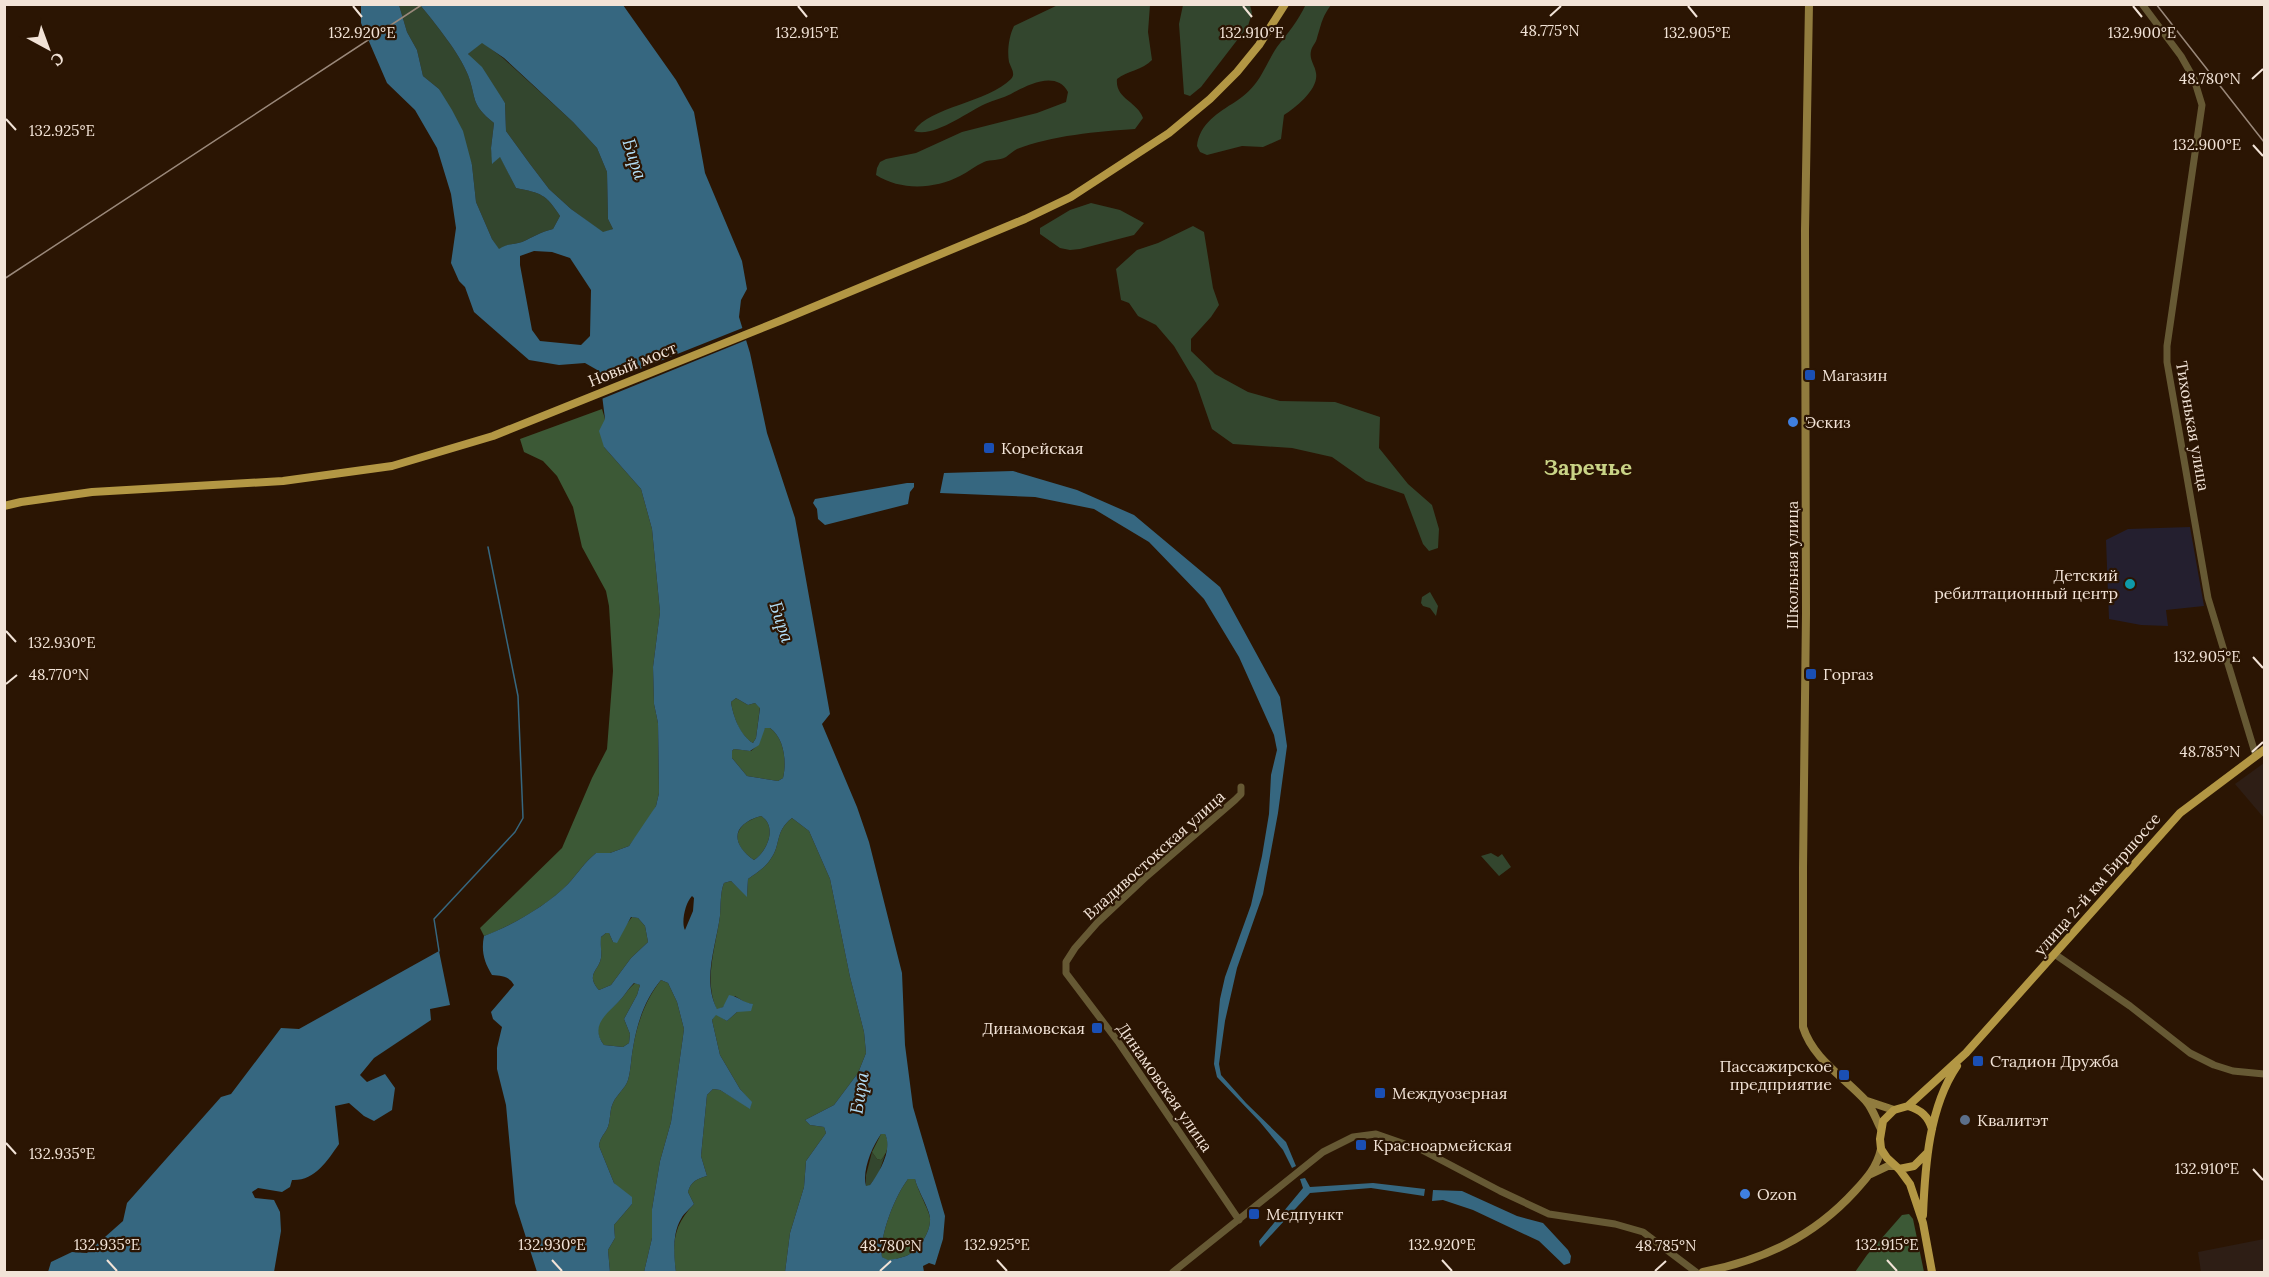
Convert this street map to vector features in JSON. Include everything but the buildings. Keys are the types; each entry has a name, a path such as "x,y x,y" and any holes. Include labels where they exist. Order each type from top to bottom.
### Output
{"main road":[{"name":"Новый мост","path":"4,506 92,492 283,481 392,466 493,436 782,320 1071,198 1169,133 1210,99 1260,45 1285,4"},
{"name":"Школьная улица","path":"1809,4 1804,397 1806,634 1803,1027 1815,1050 1866,1101"},
{"name":"улица 2-й км Биршоссе","path":"1966,1053 2056,955 2180,813 2265,750"},
{"path":"1703,1272 1758,1257 1799,1238 1834,1214 1871,1174 1881,1149 1883,1121 1894,1110 1908,1106 1966,1053"},
{"path":"1923,1222 1927,1153 1932,1130 1942,1096 1952,1073 1966,1053"},
{"path":"1866,1101 1894,1110"},
{"path":"1866,1101 1881,1130"},
{"path":"1908,1106 1917,1109 1926,1117 1932,1130"},
{"path":"1881,1149 1910,1184 1923,1222 1932,1272"},
{"path":"1871,1174 1888,1166 1914,1166 1927,1153"}],"street":[{"name":"Тихонькая улица","path":"2142,4 2181,56 2194,79 2202,105 2167,346 2167,362 2208,598 2256,756"},
{"name":"Владивостокская улица","path":"1066,973 1066,962 1097,923 1147,876 1235,800 1241,794 1241,788"},
{"path":"2056,955 2130,1006 2190,1053 2214,1065 2233,1071 2265,1074"},
{"name":"Динамовская улица","path":"1066,973 1119,1043 1239,1220"},
{"path":"1173,1272 1323,1152 1353,1137 1376,1134 1422,1150 1549,1214 1615,1224 1643,1232 1696,1272"}],"shaded area":[{"path":"2190,527 2204,606 2166,610 2168,626 2141,625 2109,619 2106,540 2128,529"},
{"path":"2264,763 2264,818 2235,784"},
{"path":"2264,1239 2264,1272 2201,1272 2198,1252"}],"green space":[{"path":"1060,4 1150,5 1148,32 1152,60 1117,79 1119,91 1143,118 1135,129 1075,135 1030,144 1006,157 984,162 950,180 929,186 896,184 876,175 880,162 886,159 916,153 962,132 1037,113 1066,102 1068,92 1063,85 1041,81 985,104 941,128 922,132 914,131 932,116 989,93 1011,79 1013,73 1008,48 1014,26"},
{"path":"1306,4 1331,5 1323,18 1311,51 1316,73 1314,85 1300,102 1284,115 1281,139 1263,147 1242,146 1207,155 1200,152 1197,146 1206,125 1216,115 1244,96 1256,83"},
{"path":"399,5 420,5 453,48 468,75 475,101 481,111 494,123 491,148 493,163 500,156 516,188 537,193 551,203 560,216 553,229 499,250 476,202 472,165 439,89 423,76 417,50 407,32"},
{"path":"1183,5 1250,5 1252,13 1248,26 1201,87 1190,96 1184,94 1179,24"},
{"path":"482,42 503,58 573,122 597,148 607,172 608,219 613,229 603,233 549,189 506,131 505,103 468,54"},
{"path":"1091,203 1120,210 1144,223 1134,235 1080,249 1060,248 1040,234 1040,228 1070,210"},
{"path":"1193,226 1204,232 1213,288 1219,305 1191,339 1191,351 1215,374 1248,392 1280,401 1335,402 1380,417 1379,448 1408,484 1432,505 1439,529 1438,548 1429,551 1423,544 1404,494 1366,481 1332,457 1292,448 1233,444 1212,429 1196,383 1174,346 1156,325 1138,316 1129,303 1121,300 1116,269 1137,250 1158,243"},
{"path":"602,409 605,419 604,447 641,489 652,529 660,612 653,667 654,704 658,723 659,793 656,806 648,821 629,846 610,853 596,853 550,900 506,927 484,936 480,928 562,848 607,749 613,671 606,591 582,547 573,507 557,476 543,461 524,452 520,439"},
{"path":"1430,592 1438,606 1436,616 1430,608 1421,603 1422,597"},
{"path":"736,698 748,705 755,703 760,707 756,738 753,743 744,736 735,719 731,702"},
{"path":"765,728 770,728 775,732 783,750 783,778 778,781 747,776 732,758 734,749 751,751 760,741"},
{"path":"761,816 769,826 769,839 763,851 754,860 741,848 738,835 744,824"},
{"path":"792,818 809,831 830,879 864,1032 866,1053 858,1073 834,1105 805,1120 810,1125 824,1127 826,1133 806,1161 804,1187 790,1233 785,1272 676,1272 674,1244 676,1235 682,1220 694,1204 688,1192 695,1181 707,1176 701,1156 707,1095 713,1089 720,1090 750,1108 751,1102 740,1089 720,1055 712,1020 716,1014 727,1021 737,1012 752,1004 735,996 717,1010 713,999 712,963 724,883 731,881 747,896 748,879 768,863 776,849 780,833"},
{"path":"1491,853 1498,857 1502,854 1511,867 1499,876 1481,856"},
{"path":"632,917 638,918 645,926 648,942 631,958 611,985 599,990 593,976 601,958 600,938 609,933 613,942"},
{"path":"661,980 668,983 677,1002 684,1029 671,1122 660,1161 652,1209 652,1238 644,1272 610,1272 608,1250 615,1238 614,1225 632,1204 614,1183 599,1143 608,1126 613,1103 628,1080 635,1039 643,1012"},
{"path":"635,983 640,985 637,995 624,1019 630,1034 629,1043 623,1047 604,1045 598,1030 602,1018"},
{"path":"881,1134 885,1134 888,1145 881,1160 877,1159 872,1152"},
{"path":"872,1152 877,1159 881,1160 885,1155 878,1175 869,1186 866,1186 866,1175"},
{"path":"908,1179 915,1179 930,1223 923,1240 915,1250 904,1257 888,1261 882,1257 885,1228 893,1206"},
{"path":"1909,1214 1913,1219 1924,1272 1855,1272 1902,1215"}],"water":[{"name":"Бира","path":"361,5 399,5 407,32 417,50 423,76 439,89 463,131 472,165 476,202 492,239 499,249 553,229 560,216 547,199 531,191 516,188 500,157 492,164 494,123 481,111 475,101 468,75 459,58 420,5 623,5 676,80 694,112 705,173 742,261 747,289 741,300 739,317 750,353 767,433 795,518 830,714 822,724 857,807 869,842 902,973 905,1045 913,1107 945,1216 943,1239 935,1265 929,1263 923,1266 924,1272 785,1272 790,1233 804,1187 806,1161 826,1133 824,1127 810,1125 805,1120 834,1105 858,1073 866,1053 864,1032 830,879 809,831 792,818 780,833 774,854 768,863 748,879 747,897 731,881 724,883 711,963 713,998 717,1009 723,1007 729,995 753,1004 751,1011 737,1012 727,1021 716,1015 712,1020 720,1055 740,1089 752,1102 750,1109 720,1090 713,1089 707,1095 701,1156 707,1176 695,1181 688,1192 694,1204 682,1217 676,1231 674,1252 676,1272 644,1272 652,1238 652,1209 660,1161 671,1122 684,1029 677,1002 668,983 661,980 650,995 642,1012 628,1080 613,1103 608,1126 599,1143 614,1183 632,1197 632,1204 614,1225 615,1238 608,1250 610,1272 537,1272 515,1203 506,1105 497,1069 497,1048 502,1027 493,1019 491,1012 514,985 507,978 492,975 484,956 483,941 484,936 517,921 550,900 596,853 610,853 629,846 656,806 659,793 658,723 654,704 653,667 660,612 652,529 641,489 604,447 599,431 605,419 599,371 585,363 559,365 529,360 474,312 465,287 459,281 451,263 456,228 451,194 437,148 415,110 387,83 361,23","holes":["482,43 504,58 573,122 597,148 607,172 608,219 613,229 603,232 571,209 549,189 506,131 505,103 482,67 468,54","534,251 552,252 570,258 591,290 590,336 581,345 540,341 532,330 520,256","736,698 748,705 755,703 760,708 756,738 753,743 748,740 735,719 731,702","765,728 770,728 775,732 783,750 785,764 783,778 778,781 747,776 732,758 734,749 750,751 759,745","761,816 769,826 769,839 763,851 754,860 746,854 738,841 740,829 751,819","692,896 694,898 693,911 685,930 684,918 687,903","631,917 638,918 645,926 648,942 631,958 611,985 599,990 593,976 601,958 601,937 609,933 613,942 617,943","634,983 640,985 624,1019 630,1034 629,1043 623,1047 604,1045 598,1031 602,1019","881,1134 885,1134 887,1147 884,1161 870,1185 866,1186 865,1173 871,1152","908,1179 915,1179 929,1214 930,1223 926,1235 915,1250 906,1256 888,1260 882,1257 882,1248 885,1228 893,1206"]},
{"path":"1013,471 1077,490 1134,515 1220,587 1280,697 1287,746 1278,813 1263,894 1237,968 1225,1021 1219,1064 1221,1075 1286,1142 1296,1166 1292,1168 1283,1150 1260,1122 1217,1077 1214,1064 1220,999 1225,977 1251,905 1262,856 1269,814 1271,775 1277,750 1274,735 1239,657 1204,599 1149,542 1094,509 1035,497 940,493 944,473"},
{"path":"914,483 908,504 825,525 818,519 817,509 813,503 815,499"},
{"path":"439,951 450,1005 430,1009 431,1020 374,1058 360,1075 367,1082 385,1074 395,1088 392,1110 374,1121 349,1103 335,1106 339,1144 320,1169 307,1177 292,1180 290,1187 282,1192 258,1188 252,1192 255,1198 274,1200 280,1212 281,1231 274,1272 48,1272 51,1262 72,1252 87,1253 123,1221 127,1203 221,1097 231,1094 281,1028 299,1029"},
{"path":"1305,1178 1310,1187 1373,1183 1425,1189 1424,1196 1371,1188 1310,1193 1260,1247 1259,1241 1303,1188 1300,1179"},
{"path":"1433,1190 1462,1191 1517,1216 1543,1223 1568,1250 1571,1256 1570,1263 1564,1265 1539,1241 1473,1210 1443,1200 1432,1201"}],"pier":[{"path":"745,327 749,339 599,400 597,386"}],"waterway":[{"path":"439,951 434,919 515,832 523,818 518,696 488,547"}],"railway":[{"path":"4,279 423,4"},
{"path":"2156,4 2264,142"}],"place":[{"name":"Магазин","path":"1810,375"},
{"name":"Эскиз","path":"1793,422"},
{"name":"Корейская","path":"989,448"},
{"name":"Детский ребилтационный центр","path":"2130,584"},
{"name":"Горгаз","path":"1811,674"},
{"name":"Динамовская","path":"1097,1028"},
{"name":"Стадион Дружба","path":"1978,1061"},
{"name":"Пассажирское предприятие","path":"1844,1075"},
{"name":"Междуозерная","path":"1380,1093"},
{"name":"Квалитэт","path":"1965,1120"},
{"name":"Красноармейская","path":"1361,1145"},
{"name":"Ozon","path":"1745,1194"},
{"name":"Медпункт","path":"1254,1214"}],"district":[{"name":"Заречье","path":"1588,467"}]}
